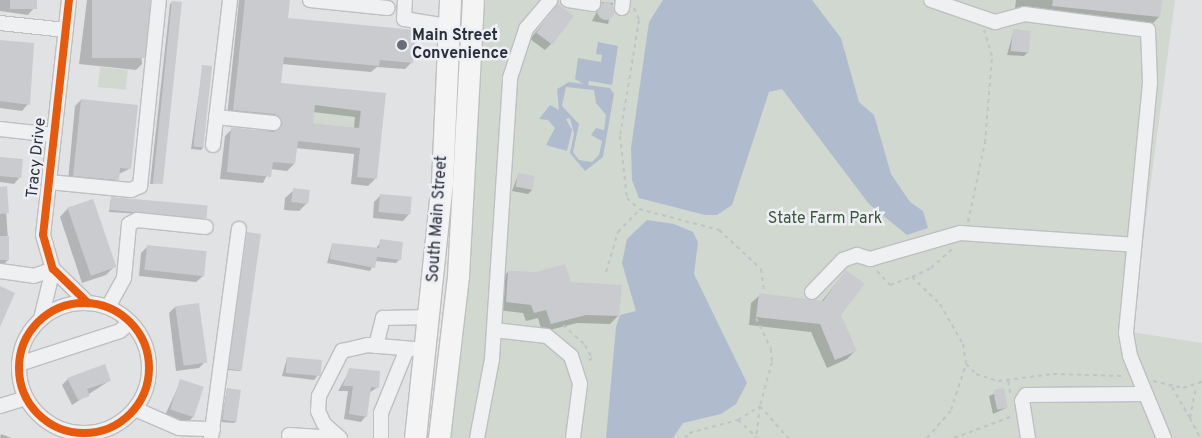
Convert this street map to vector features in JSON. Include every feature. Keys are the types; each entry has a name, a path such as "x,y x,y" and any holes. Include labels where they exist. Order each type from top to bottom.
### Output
{"highway":[{"name":"South Main Street","path":"415,438 417,349 430,316 450,0"},
{"name":"South Main Street","path":"439,438 453,317 473,0"},
{"path":"430,316 453,317"}],"street":[{"name":"Tracy Drive","path":"69,0 43,235 53,269 88,303"},
{"path":"49,182 131,190 140,186 159,0"},
{"path":"212,145 230,0"},
{"path":"310,0 355,3 388,8"},
{"path":"405,0 404,18 448,26"},
{"path":"477,438 494,330 512,68 526,30 550,0"},
{"path":"568,0 593,4 594,0"},
{"path":"931,0 995,22 1024,14 1138,26 1148,30 1150,83 1126,333 1145,394 1164,438"},
{"path":"0,23 66,30"},
{"path":"216,117 274,122"},
{"path":"0,129 54,135"},
{"path":"108,307 124,278 129,224 137,220 206,227"},
{"path":"135,410 179,428 212,433 239,230"},
{"path":"812,292 843,260 857,255 870,259 965,233 1134,245"},
{"name":"Tracy Drive","path":"41,319 62,307 88,303 108,307 130,322 145,344 150,370 135,410 108,428 76,435 46,421 26,398 19,364 26,339 41,319 53,269"},
{"path":"0,271 34,276 53,269"},
{"path":"376,346 383,318 430,316"},
{"path":"19,364 120,331 130,322"},
{"path":"494,330 548,336 570,356 580,384 573,438"},
{"path":"340,438 320,417 319,396 342,351 376,346 417,349 381,413 381,438"},
{"path":"1028,438 1022,401 1026,395 1145,394"},
{"path":"0,406 26,398"},
{"path":"289,436 336,438"}],"path":[{"path":"623,4 638,13 620,144 624,189 639,209 718,230 761,269 764,291"},
{"path":"870,259 890,285 912,278 931,268 965,233 985,143 992,56 982,18"},
{"path":"606,272 618,232 639,209"},
{"path":"912,278 940,304 954,326 966,364"},
{"path":"756,318 771,349 772,362 760,406 756,438"},
{"path":"1190,418 1196,386"},
{"path":"1172,387 1200,438"},
{"path":"685,438 689,433 738,420 760,406"},
{"path":"760,406 788,438"},
{"path":"954,438 1016,415"},
{"path":"738,420 756,438"}],"green space":[{"name":"State Farm Park","path":"486,0 1175,0 1131,332 1202,343 1202,438 447,438 480,5"},
{"path":"100,67 128,70 126,90 98,87"},
{"path":"315,105 361,111 358,128 313,123"}],"water":[{"path":"663,0 812,0 841,38 859,102 874,115 891,174 910,202 923,211 928,228 907,235 869,204 782,89 769,92 732,205 717,215 705,215 639,198 632,180 631,148 649,22"},
{"path":"598,42 618,46 612,85 589,81 588,85 610,88 614,94 603,157 585,171 570,153 574,134 570,118 566,119 572,130 567,151 546,145 555,128 548,120 539,119 550,105 559,110 557,89 569,82 583,84 575,79 578,58 601,62 602,55 596,54","holes":["566,87 594,90 596,103 606,115 604,130 596,128 591,135 602,141 599,155 592,162 579,160 573,152 579,124 562,106"]},
{"path":"647,220 674,224 693,232 698,242 694,274 747,383 736,404 721,414 683,423 673,438 606,438 616,327 620,315 636,311 622,263 627,239"}],"building":[{"path":"10,0 37,0 37,9 10,9"},
{"path":"92,0 150,0 150,58 92,58"},
{"path":"245,0 290,0 288,18 416,30 413,63 380,60 379,66 284,57 281,83 386,93 377,179 357,177 360,148 298,141 295,164 273,162 271,177 227,172 231,127 274,132 283,124 275,114 233,110","holes":["315,105 361,111 359,128 313,123"]},
{"path":"1053,0 1162,0 1160,17 1052,6"},
{"path":"172,1 182,2 163,184 153,183"},
{"path":"606,2 613,4 615,11 613,18 606,20 599,18 597,11 599,4"},
{"path":"558,4 574,16 552,45 536,33"},
{"path":"1013,29 1031,31 1029,53 1011,51"},
{"path":"0,40 34,43 30,105 0,101"},
{"path":"202,65 212,66 203,148 193,147"},
{"path":"81,99 138,105 131,169 120,168 119,180 73,176"},
{"path":"0,157 23,159 21,178 0,176"},
{"path":"518,173 535,176 532,190 516,187"},
{"path":"7,186 9,213 0,214 0,187"},
{"path":"293,188 310,190 308,204 291,202"},
{"path":"380,194 412,197 410,215 378,212"},
{"path":"111,197 208,205 206,218 110,210"},
{"path":"93,199 116,267 91,276 67,208"},
{"path":"247,232 261,234 242,371 228,369"},
{"path":"0,236 9,236 9,260 0,260"},
{"path":"380,239 403,242 401,260 377,257 375,268 330,259 332,243 379,248"},
{"path":"147,245 207,251 204,276 144,270"},
{"path":"565,264 571,282 622,285 619,316 586,315 551,324 546,310 534,313 531,305 506,302 508,271 536,272"},
{"path":"846,270 865,284 841,315 857,351 835,360 820,324 756,317 759,293 823,301"},
{"path":"0,286 15,293 0,327"},
{"path":"199,303 207,362 184,366 175,306"},
{"path":"287,357 322,360 320,376 286,373"},
{"path":"105,364 111,381 87,389 90,396 78,400 67,378"},
{"path":"349,368 380,371 379,388 371,387 367,417 349,414 353,386 343,386"},
{"path":"180,379 204,387 194,417 170,409"},
{"path":"227,388 241,390 236,422 223,420"},
{"path":"1004,388 1008,408 997,410 993,390"}],"cycle path":[{"path":"69,0 43,235 53,269 88,303"},
{"path":"84,303 97,304 109,308 130,322 144,343 148,355 149,368 148,381 144,393 130,414 109,428 97,432 84,433 71,432 59,428 38,414 24,393 20,381 19,368 20,355 24,343 38,322 59,308 71,304 84,303"}],"place":[{"name":"Main Street Convenience","path":"402,45"}]}
